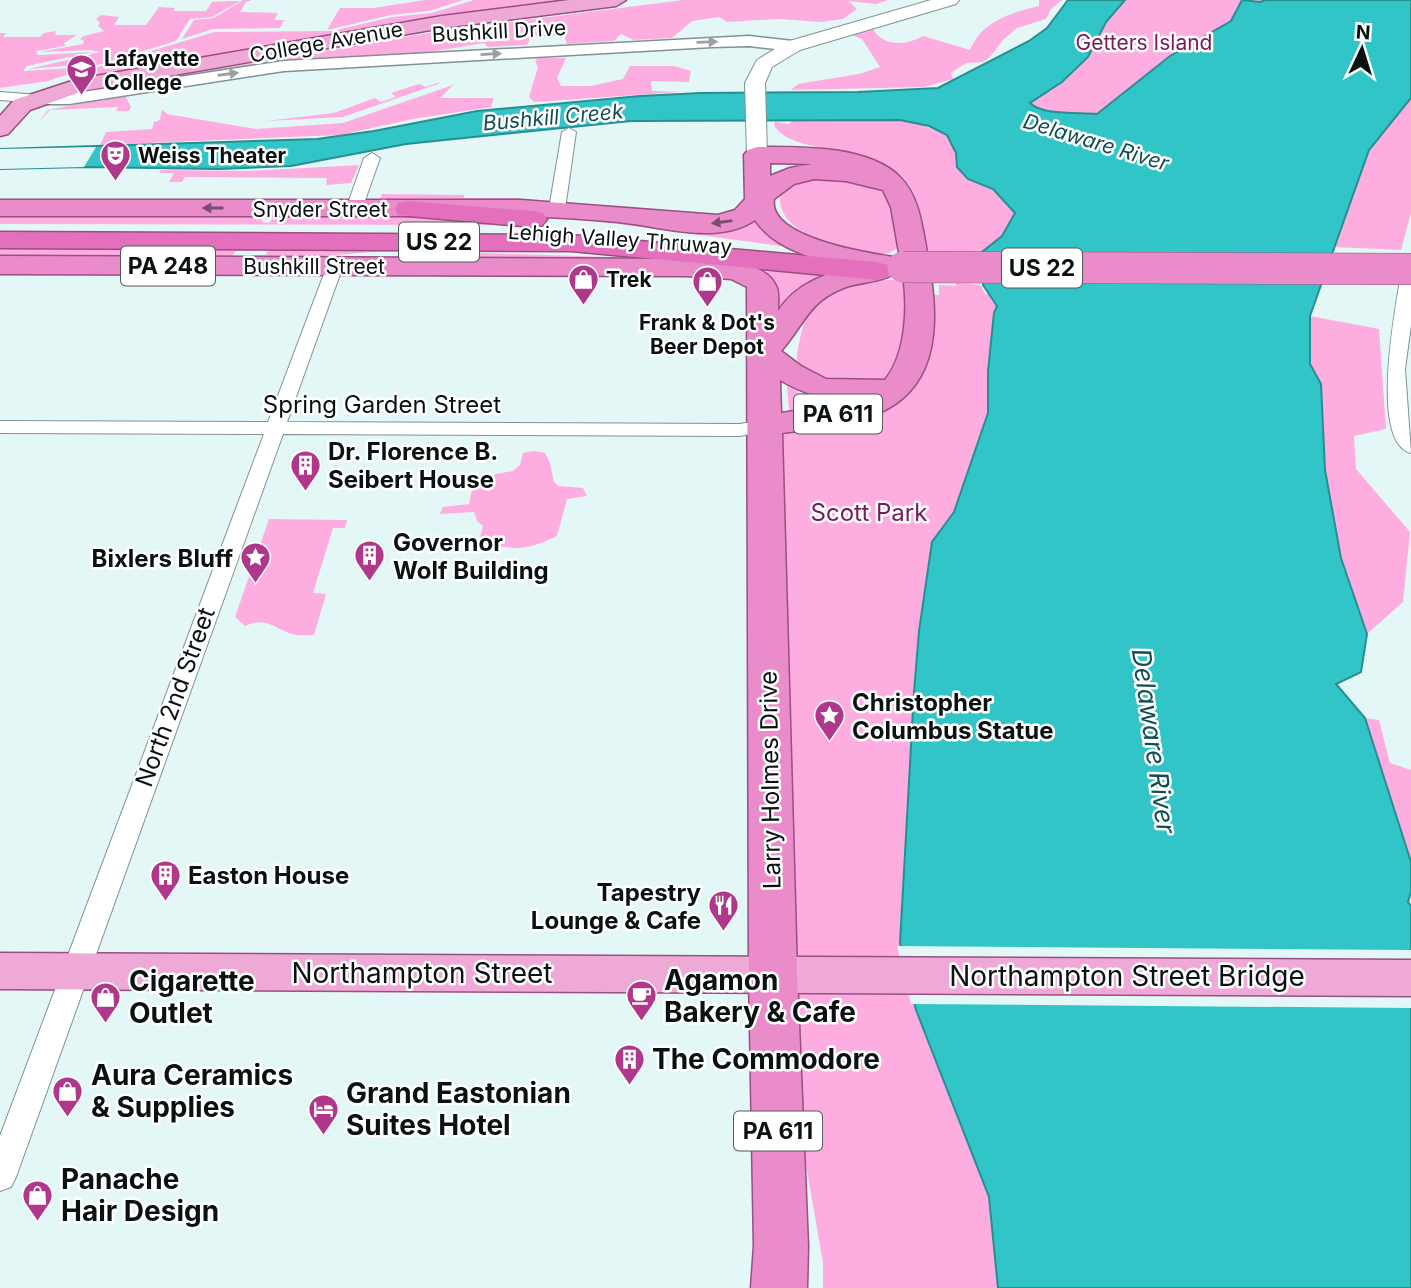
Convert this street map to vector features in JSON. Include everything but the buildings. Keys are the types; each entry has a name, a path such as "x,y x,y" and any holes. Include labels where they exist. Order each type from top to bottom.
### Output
{"highway":[{"path":"756,125 786,145 868,169 891,183"},
{"path":"837,160 757,155 759,202 769,218 787,235 812,248 844,259"},
{"name":"Snyder Street","path":"0,208 557,209 710,224 743,218 774,185 809,173 852,173 891,183"},
{"name":"PA 611","path":"764,426 862,408 890,393 903,380 910,365 920,295 902,199 891,183"},
{"path":"408,209 598,226 712,245"},
{"name":"Lehigh Valley Thruway","path":"0,229 546,232 624,236 844,259 890,269"},
{"name":"Lehigh Valley Thruway","path":"0,240 571,243 890,269 1411,269"},
{"path":"335,266 374,257 422,251 571,243"},
{"name":"Bushkill Street","path":"0,265 662,267 733,271 753,276"},
{"path":"890,269 838,281 813,292 793,310 774,343 763,352 794,377 826,390 865,390 903,380"},
{"name":"Larry Holmes Drive","path":"753,276 762,286 773,974 781,1234 779,1288"}],"main road":[{"name":"College Avenue","path":"0,129 16,108 78,85 442,22 616,0"},
{"path":"757,155 755,91 757,73 764,64 793,46 950,0"},
{"path":"0,149 37,100"},
{"name":"Northampton Street","path":"0,971 844,975"},
{"name":"Northampton Street Bridge","path":"844,975 1411,978"}],"street":[{"name":"Bushkill Drive","path":"0,96 37,100 69,99 284,66 733,41 793,46"},
{"path":"733,41 749,44 760,51 764,64"},
{"path":"557,209 569,132"},
{"path":"354,209 372,158"},
{"path":"1411,262 1396,369 1411,447"},
{"name":"North 2nd Street","path":"0,1177 73,972 335,266"},
{"name":"Spring Garden Street","path":"0,427 740,430 764,426"}],"green space":[{"path":"243,0 252,0 246,2 240,12 278,13 274,20 284,20 280,28 213,29 182,39 194,20 214,18"},
{"path":"425,0 463,0 429,11 391,15 327,30 340,8 373,8"},
{"path":"474,0 584,0 85,78 85,75 69,76 214,32 332,31 392,17 432,13"},
{"path":"683,0 888,0 876,4 848,1 857,9 843,19 822,22 779,19 727,22 719,17 692,21 672,38 634,40 621,34 614,41 567,44 564,35 531,37 527,45 488,47 484,43 405,56 97,90 440,31"},
{"path":"1039,0 1062,0 1051,9 1046,19 1017,28 983,62 966,63 951,73 953,79 924,87 791,90 798,84 859,74 880,67 862,39 850,34 872,27 881,38 894,43 909,42 923,36 970,50 989,25 1008,15 1039,6"},
{"name":"Getters Island","path":"1125,0 1298,0 1116,124 1035,108 1030,103 1062,82 1099,40 1106,22"},
{"path":"240,1 212,17 190,19 176,41 94,66 89,64 29,69 100,52 40,52 83,44 84,41 80,39 84,36 104,31 98,26 100,23 96,19 101,15 119,17 114,25 146,25 159,7 175,8 173,11 206,11 212,2"},
{"path":"55,31 56,35 77,35 64,43 65,46 36,51 38,55 93,52 27,66 23,71 90,67 48,81 0,88 0,33 6,33 3,37 40,37 44,33"},
{"path":"538,58 566,58 557,78 561,86 591,86 623,79 630,66 674,66 691,71 689,82 651,81 652,91 679,92 534,102 529,97 538,67 535,61"},
{"path":"440,82 343,117 266,121 334,113 375,98 381,102 396,97 391,93 419,84 426,87"},
{"path":"453,85 440,98 494,98 491,107 413,119 340,135 100,145 106,132 152,129 154,122 160,120 162,109 167,114 256,129 343,123"},
{"path":"125,95 131,107 129,111 116,111 118,107 50,110 39,122 48,110"},
{"path":"1411,98 1411,213 1401,250 1335,247 1369,150"},
{"path":"899,116 947,135 1028,208 989,248 982,252 927,252 916,200 909,185 896,171 858,156 798,142 783,135 774,125 775,122 789,124 793,120"},
{"path":"359,165 351,183 326,185 327,178 185,177 182,182 169,182 174,173 159,173 161,170 250,171"},
{"path":"822,175 880,189 894,209 902,245 885,254 854,252 819,241 790,222 782,210 780,197 789,185"},
{"path":"382,194 520,198 520,203 379,203"},
{"path":"276,213 401,214 531,225 0,224 0,214 264,214 262,222 269,223"},
{"path":"758,216 788,247 575,218"},
{"path":"0,246 425,248 309,257 238,256 266,255 268,250 236,251 232,256 0,255"},
{"path":"480,253 611,257 421,257"},
{"path":"761,268 839,276 778,321 776,288 766,275 768,271"},
{"path":"883,280 908,280 910,300 897,369 883,380 832,386 799,366 797,352 810,312 830,295 841,290"},
{"name":"Scott Park","path":"956,283 981,285 985,294 1019,293 926,1034 989,1197 998,1288 823,1288 823,1263 773,974 764,426 890,393 920,295 939,295 939,285 956,286"},
{"path":"1310,316 1379,329 1386,429 1354,436 1356,469 1410,532 1403,602 1367,634 1341,558 1325,469 1321,384 1310,364"},
{"path":"787,386 800,393 846,403 789,411"},
{"path":"523,453 545,453 554,482 559,486 583,488 587,496 567,499 557,536 528,547 509,548 480,538 483,526 477,521 474,512 440,514 443,507 469,504 472,490 496,474 513,471 520,465"},
{"path":"269,519 347,520 345,528 333,528 313,593 326,594 314,635 294,635 258,622 245,626 235,617"},
{"path":"1365,718 1379,720 1390,763 1411,770 1411,862"}],"water":[{"path":"1068,0 1125,0 1106,22 1088,57 1062,82 1030,103 1052,112 1097,114 1170,56 1231,21 1242,0 1411,0 1411,98 1369,150 1310,316 1310,364 1321,384 1325,470 1341,558 1367,634 1361,672 1336,684 1365,718 1411,862 1411,892 1408,902 1411,906 1411,1288 998,1288 989,1197 916,1010 900,943 914,692 919,631 932,542 954,512 988,413 988,371 997,306 983,285 982,252 1002,236 1015,213 993,189 968,179 957,167 956,153 947,135 929,126 900,120 631,121 406,144 291,166 219,169 0,169 0,149 317,139 477,111 640,96 938,88 1029,41 1047,28"}],"pier":[{"path":"96,147 84,167 0,169 0,149"},
{"path":"897,946 1411,950 1411,1008 911,1004"}],"place":[{"name":"Lafayette College","path":"81,97"},
{"name":"Weiss Theater","path":"115,182"},
{"name":"Trek","path":"583,306"},
{"name":"Frank & Dot's Beer Depot","path":"707,309"},
{"name":"Dr. Florence B. Seibert House","path":"305,492"},
{"name":"Governor Wolf Building","path":"370,583"},
{"name":"Bixlers Bluff","path":"256,585"},
{"name":"Christopher Columbus Statue","path":"829,743"},
{"name":"Easton House","path":"165,902"},
{"name":"Tapestry Lounge & Cafe","path":"724,933"},
{"name":"Agamon Bakery & Cafe","path":"641,1023"},
{"name":"Cigarette Outlet","path":"106,1024"},
{"name":"The Commodore","path":"629,1086"},
{"name":"Aura Ceramics & Supplies","path":"68,1118"},
{"name":"Grand Eastonian Suites Hotel","path":"323,1136"},
{"name":"Panache Hair Design","path":"38,1222"}],"water label":[{"name":"Bushkill Creek","path":"553,117"},
{"name":"Delaware River","path":"1096,142"},
{"name":"Delaware River","path":"1154,741"}]}
